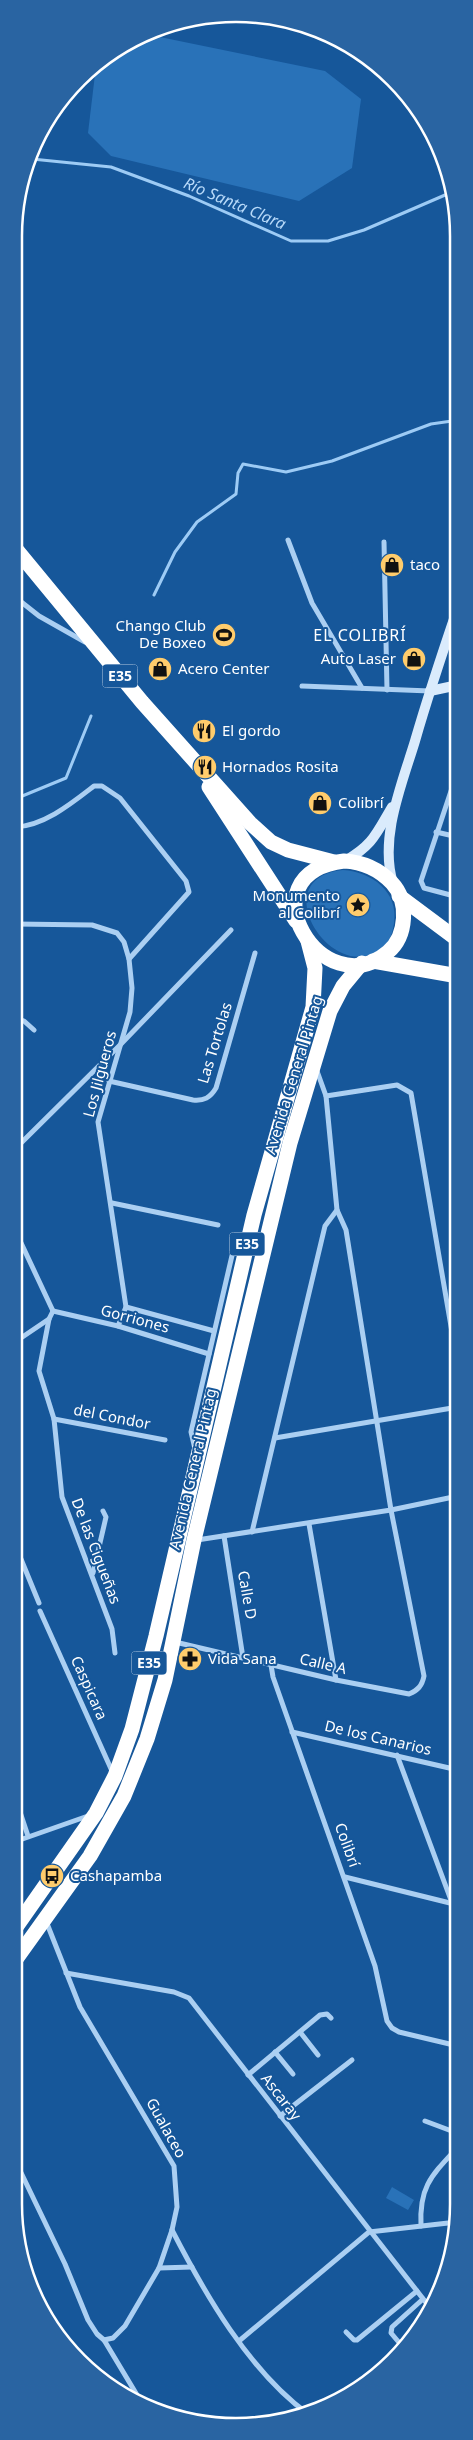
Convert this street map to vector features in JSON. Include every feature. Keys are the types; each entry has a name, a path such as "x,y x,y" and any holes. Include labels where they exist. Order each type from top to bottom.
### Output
{"highway":[{"name":"E35","path":"22,556 197,766 250,823 271,842 288,850 370,867 396,890 403,913 403,930 399,940 388,952 367,962 350,964 334,961 319,953 308,941 222,811 197,766"},
{"name":"E35","path":"296,921 294,900 298,889 314,871 339,862"},
{"path":"396,890 450,934"},
{"name":"Avenida General Pintag","path":"22,1919 96,1813 115,1776 140,1699 250,1229 285,1099 313,1007 315,968 308,941"},
{"path":"367,962 450,975"},
{"name":"Avenida General Pintag","path":"22,1951 90,1856 124,1796 152,1724 173,1642 194,1540 288,1152 330,1011 338,994 367,962"}],"main road":[{"path":"396,890 390,870 390,845 397,800 450,631"},
{"path":"430,691 450,684"},
{"path":"339,862 362,851 371,843 397,800"}],"street":[{"path":"288,540 314,607 362,688"},
{"path":"384,542 387,690"},
{"path":"22,603 39,616 99,650"},
{"path":"302,686 430,691"},
{"path":"22,826 38,822 71,803 94,786 102,786 120,798 186,881 188,888 186,897 129,959"},
{"path":"450,795 421,878 424,888 450,895"},
{"path":"436,832 450,835"},
{"name":"Los Jilgueros","path":"22,924 92,925 107,929 117,933 124,942 129,959 132,988 130,1012 98,1122 103,1162 112,1203 126,1307"},
{"path":"22,1142 121,1044 231,930"},
{"name":"Las Tortolas","path":"109,1081 193,1100 201,1100 212,1095 255,953"},
{"path":"22,1020 34,1030"},
{"path":"317,1056 318,1077 326,1096 337,1210 346,1230 391,1510"},
{"path":"326,1096 397,1085 411,1093 450,1320"},
{"path":"112,1203 218,1225"},
{"path":"252,1532 325,1226 337,1210"},
{"path":"197,1456 191,1432 214,1331 234,1247 250,1229"},
{"path":"22,1245 53,1311"},
{"path":"118,1326 126,1307 214,1331"},
{"name":"De las Cigueñas","path":"53,1311 49,1318 39,1371 54,1419 62,1497 93,1573 112,1629 115,1653"},
{"name":"Gorriones","path":"53,1311 118,1326 209,1354"},
{"path":"22,1337 49,1318"},
{"path":"275,1438 376,1419 450,1408"},
{"name":"del Condor","path":"54,1419 165,1440"},
{"path":"194,1540 309,1524 450,1498"},
{"name":"Calle A","path":"173,1642 336,1680 409,1694 421,1687 424,1676 391,1510"},
{"path":"93,1573 106,1517 103,1511"},
{"path":"309,1524 336,1680"},
{"name":"Calle D","path":"224,1536 243,1658"},
{"path":"22,1562 39,1603"},
{"name":"Caspicara","path":"40,1611 115,1776"},
{"name":"Colibrí","path":"271,1665 273,1677 292,1732 375,1966 387,2021 392,2028 399,2032 450,2044"},
{"name":"De los Canarios","path":"292,1732 450,1768"},
{"path":"397,1755 450,1891"},
{"path":"22,1839 96,1813"},
{"path":"22,1818 28,1836"},
{"path":"345,1877 450,1903"},
{"name":"Gualaceo","path":"45,1919 80,2007 174,2166 177,2207 172,2230 159,2268 125,2326 113,2338 104,2340"},
{"name":"Ascaray","path":"66,1972 174,1992 189,1998 369,2232 426,2302"},
{"path":"248,2075 320,2014 327,2014 331,2018"},
{"path":"300,2032 318,2055"},
{"path":"275,2052 293,2074"},
{"path":"280,2116 352,2060"},
{"path":"425,2121 450,2130"},
{"path":"421,2226 420,2207 422,2194 435,2172 450,2156"},
{"path":"22,2175 65,2264 88,2320 97,2334 104,2340 135,2392"},
{"path":"239,2341 369,2232 450,2223"},
{"path":"172,2230 192,2268 239,2341 282,2393 300,2408"},
{"path":"159,2268 192,2268"},
{"path":"346,2332 354,2340 357,2340 416,2291"},
{"path":"399,2342 391,2332 392,2327 423,2299"}],"shaded area":[{"path":"160,37 325,71 361,99 352,168 299,201 111,156 88,133 95,76 130,51"},
{"path":"343,870 373,879 388,893 392,902 394,923 390,937 386,944 367,956 347,955 329,945 315,929 307,910 308,892 319,878"},
{"path":"392,2187 414,2200 408,2210 386,2198"}],"waterway":[{"name":"Río Santa Clara","path":"37,160 111,167 189,196 291,241 328,241 364,230 446,195"},
{"path":"154,595 175,552 197,522 236,494 238,473 243,464 286,472 332,461 431,424 450,421"},
{"path":"22,796 66,778 91,716"}],"place":[{"name":"taco","path":"392,565"},
{"name":"Chango Club De Boxeo","path":"224,635"},
{"name":"Auto Laser","path":"414,659"},
{"name":"Acero Center","path":"160,669"},
{"name":"El gordo","path":"204,731"},
{"name":"Hornados Rosita","path":"205,767"},
{"name":"Colibrí","path":"320,803"},
{"name":"Monumento al Colibrí","path":"358,905"},
{"name":"Vida Sana","path":"190,1659"},
{"name":"Cashapamba","path":"52,1876"}],"district":[{"name":"EL COLIBRÍ","path":"360,635"}]}
